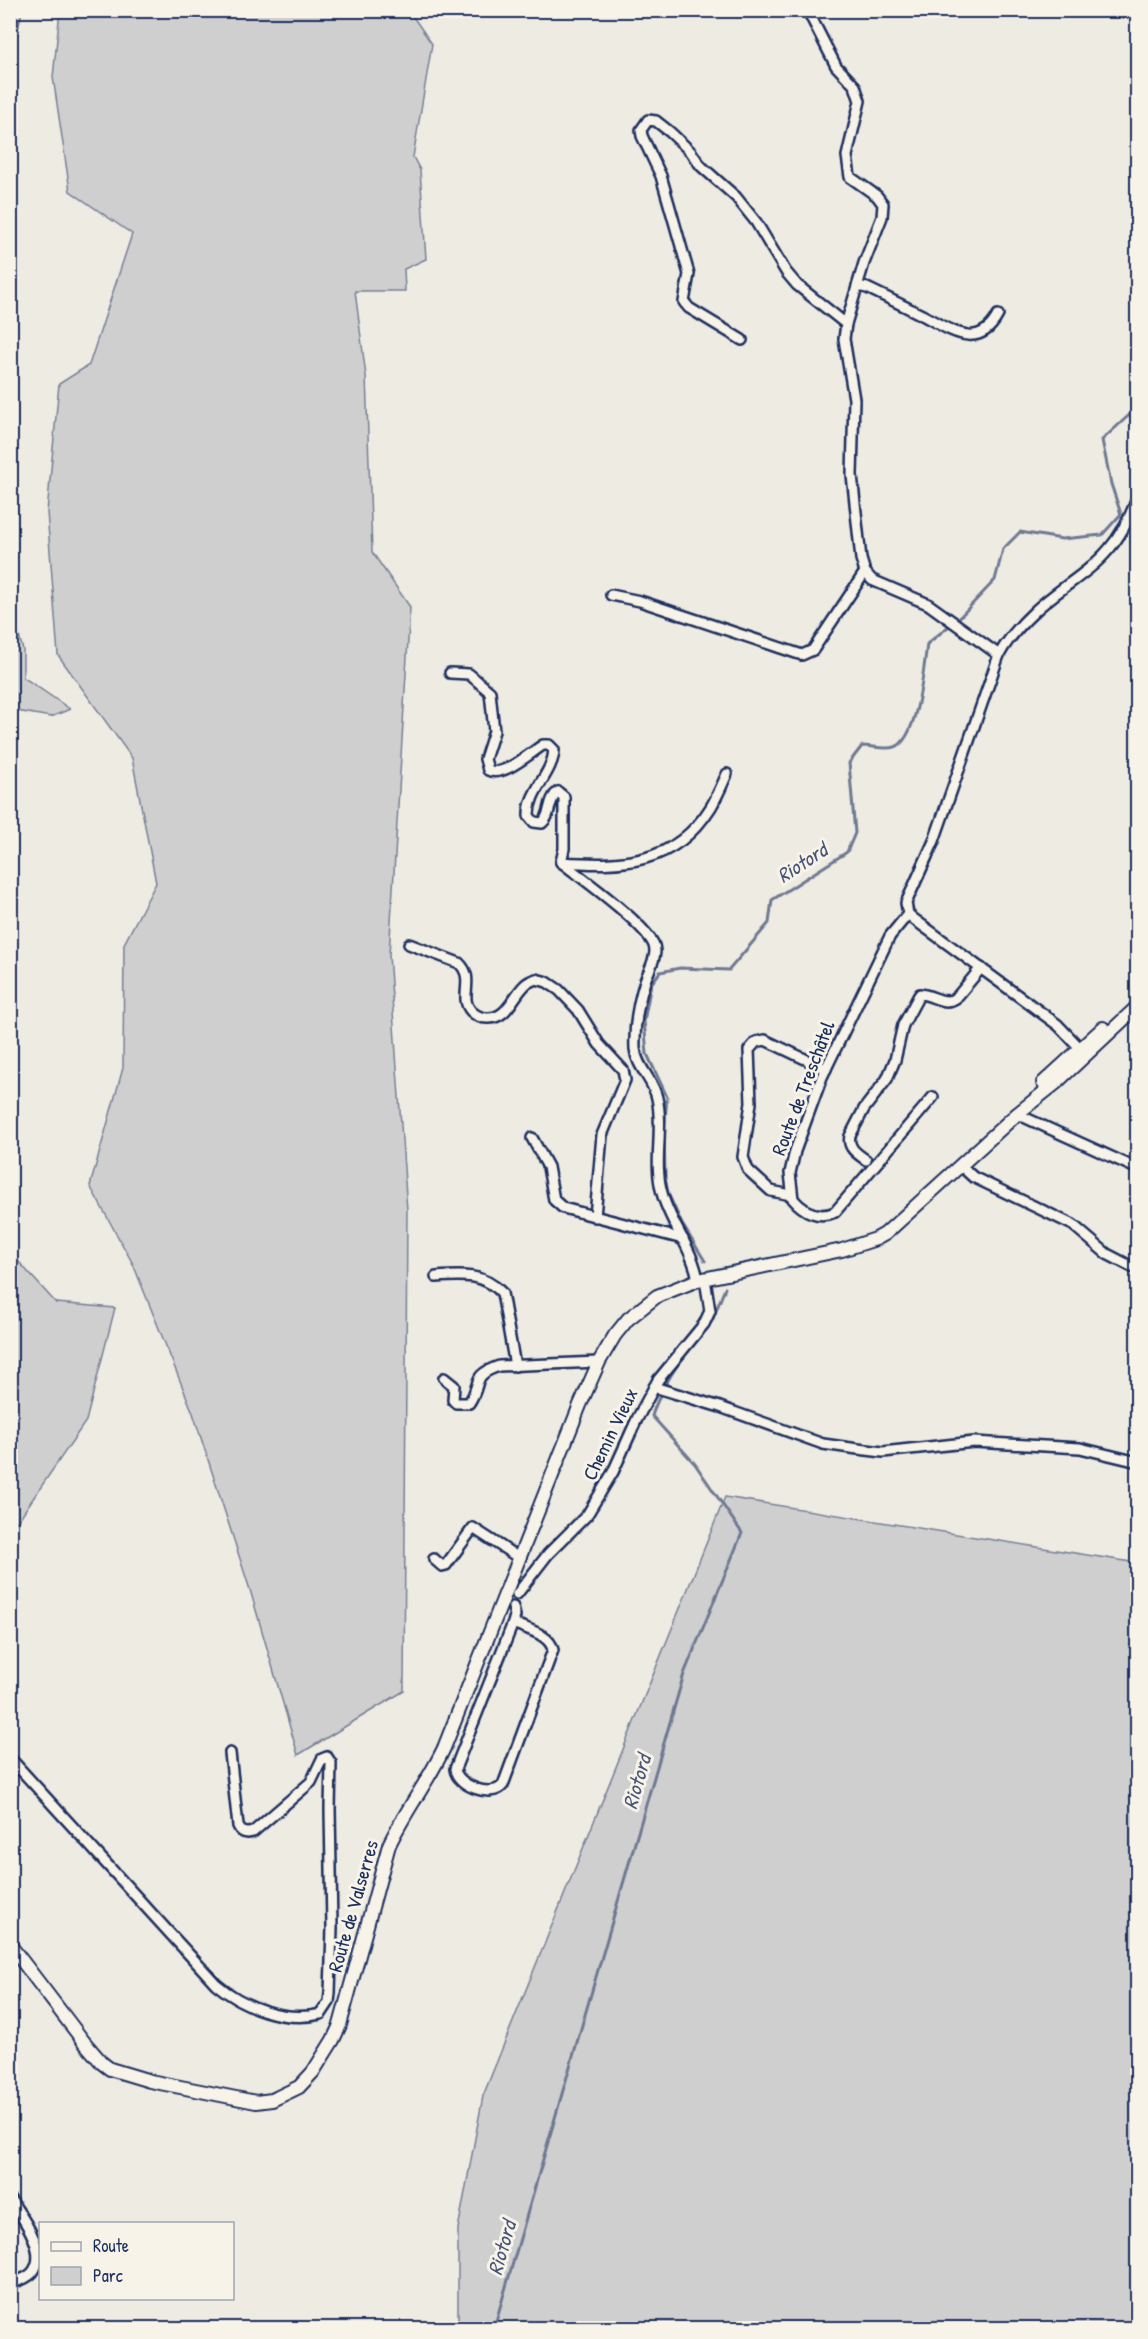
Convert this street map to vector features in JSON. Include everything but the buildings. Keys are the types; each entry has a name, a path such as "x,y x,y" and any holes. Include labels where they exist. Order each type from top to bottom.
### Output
{"street":[{"path":"810,10 810,15 836,66 855,87 860,101 848,156 850,177 877,196 883,204 882,217 857,286 844,339 854,399 852,475 861,559 865,572 872,580 928,604 999,655"},
{"path":"742,340 689,308 684,302 689,274 661,176 642,136 641,130 648,120 656,121 670,132 691,152 701,166 736,197 756,222 796,285 846,324"},
{"path":"857,286 867,288 926,317 946,330 961,335 976,335 988,330 998,315"},
{"name":"Route de Treschâtel","path":"791,1195 790,1173 795,1151 826,1069 890,936 908,914 906,903 934,841 999,655 1011,636 1035,611 1108,550 1121,533 1137,496"},
{"path":"611,595 640,601 802,655 813,650 865,572"},
{"path":"450,673 469,674 490,692 494,731 485,759 488,770 493,773 502,772 543,745 549,745 554,750 553,759 531,801 529,816 534,822 542,823 546,820 552,796 558,792 564,797 564,849 561,862 619,864 659,854 687,836 700,823 712,806 727,774"},
{"name":"Chemin Vieux","path":"512,1591 587,1515 621,1457 632,1430 704,1324 710,1311 692,1254 662,1194 659,1173 657,1094 637,1063 635,1048 637,1015 645,980 654,956 654,944 643,930 561,862"},
{"path":"908,914 1058,1025 1085,1049"},
{"path":"409,944 459,963 465,969 467,1005 481,1018 501,1015 526,983 536,979 547,982 560,990 578,1010 599,1044 623,1070 625,1080 602,1135 594,1217"},
{"path":"866,1161 849,1145 850,1136 864,1109 886,1079 895,1060 903,1025 920,994 942,1001 951,1001 981,968"},
{"path":"1017,1114 1056,1083 1085,1049 1137,1000"},
{"path":"1017,1114 1044,1083 1137,1006"},
{"path":"826,1069 765,1040 756,1042 749,1050 751,1103 743,1157 748,1170 771,1191 791,1195 797,1204 810,1213 821,1215 835,1212 933,1097"},
{"path":"1017,1114 1137,1168"},
{"name":"Route de Valserres","path":"10,1945 84,2042 110,2069 150,2081 256,2102 272,2100 299,2087 324,2056 340,2025 389,1845 399,1824 430,1778 441,1756 500,1607 512,1591 519,1558 598,1362 615,1335 640,1308 657,1296 702,1280 842,1250 876,1239 909,1214 1017,1114"},
{"path":"532,1138 548,1167 554,1200 563,1208 683,1239"},
{"path":"961,1166 973,1177 1073,1225 1107,1254 1137,1270"},
{"path":"436,1277 460,1275 487,1280 502,1293 515,1366"},
{"path":"444,1378 454,1386 453,1400 456,1403 469,1402 475,1394 478,1380 484,1371 499,1366 598,1362"},
{"path":"659,1389 720,1407 824,1443 858,1449 884,1452 974,1442 1080,1448 1137,1462"},
{"path":"434,1559 442,1566 446,1565 473,1528 519,1558"},
{"path":"500,1607 507,1609 513,1607 517,1601 512,1591"},
{"path":"513,1607 515,1616 513,1623 455,1769 458,1778 466,1784 491,1791 496,1791 503,1785 553,1650 545,1637 513,1623"},
{"path":"10,1758 216,1984 229,1995 250,2006 288,2016 308,2018 321,2014 329,2002 330,1993 331,1763 327,1757 322,1759 304,1789 253,1832 247,1833 240,1830 238,1826 230,1753"},
{"path":"10,2199 31,2233 37,2248 38,2262 33,2272 10,2284"}],"green space":[{"path":"10,11 22,11 11,61"},
{"path":"60,11 409,11 432,44 413,157 420,170 426,259 404,269 405,291 355,291 366,376 372,552 410,607 389,955 407,1210 404,1691 298,1755 251,1593 193,1413 133,1264 90,1186 123,1068 124,944 156,883 132,758 58,655 47,512 59,384 89,365 132,234 70,191 53,77"},
{"path":"11,607 23,650 23,677 70,709 51,717 11,710"},
{"path":"10,1252 56,1303 115,1308 86,1421 17,1522 11,1522"},
{"path":"725,1497 1137,1563 1137,2328 458,2328 458,2229 483,2096"}],"waterway":[{"name":"Riotord","path":"705,1261 682,1224 668,1193 665,1177 664,1132 667,1097 647,1054 644,1021 651,984 660,972 680,968 729,970 769,923 772,900 847,852 855,833 849,763 862,746 891,748 903,741 909,731 918,701 927,644 959,618 995,580 1003,549 1020,532 1062,539 1102,535 1121,514 1111,484 1102,440 1138,407"},
{"name":"Riotord","path":"707,1327 712,1321 725,1288"},
{"name":"Riotord","path":"494,2328 684,1674 742,1533 695,1464 652,1416 665,1385 697,1339"}]}
